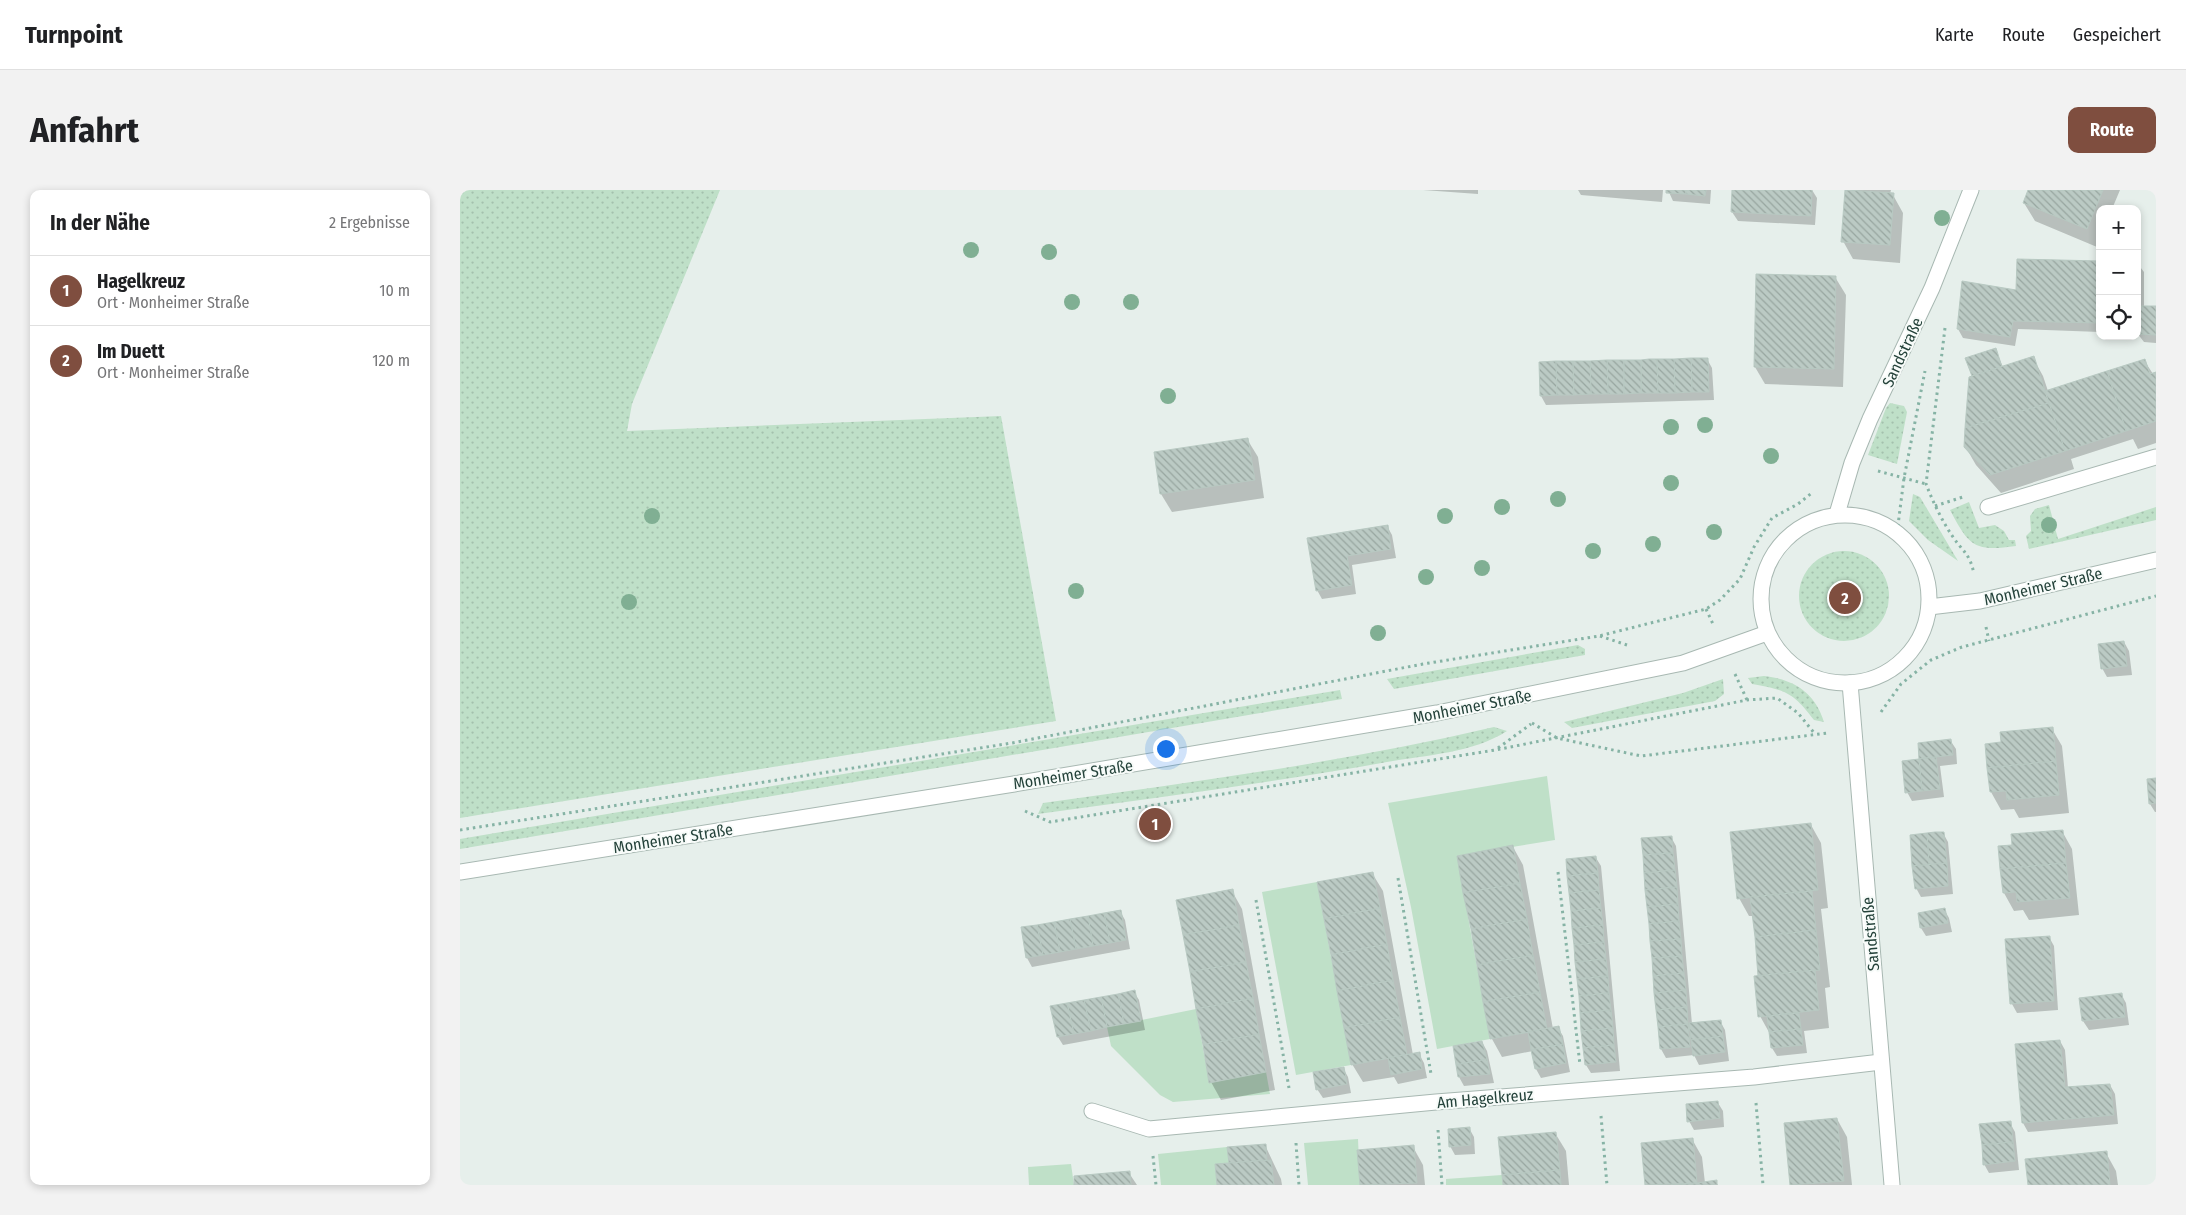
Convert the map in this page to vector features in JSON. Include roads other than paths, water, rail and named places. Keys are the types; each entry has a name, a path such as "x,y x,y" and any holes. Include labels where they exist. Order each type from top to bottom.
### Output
{"street":[{"name":"Sandstraße","path":"1838,514 1856,454 1932,288 1970,190"},
{"path":"1988,507 2156,456"},
{"path":"1838,514 1856,514 1874,520 1898,533 1907,541 1921,561 1929,583 1929,607 1925,626 1917,645 1904,660 1888,672 1869,680 1850,683 1829,682 1810,675 1792,665 1778,650 1768,632 1762,610 1762,586 1768,563 1781,544 1799,528 1820,518 1838,514"},
{"name":"Monheimer Straße","path":"1929,607 1980,601 2156,560"},
{"name":"Monheimer Straße","path":"460,872 1014,784 1437,713 1683,663 1768,632"},
{"name":"Sandstraße","path":"1850,683 1880,1062 1892,1185"},
{"name":"Am Hagelkreuz","path":"1092,1111 1149,1129 1436,1102 1754,1077 1880,1062"}],"place":[{"name":"Im Duett","path":"1845,598"},
{"name":"Hagelkreuz","path":"1155,824"}]}
